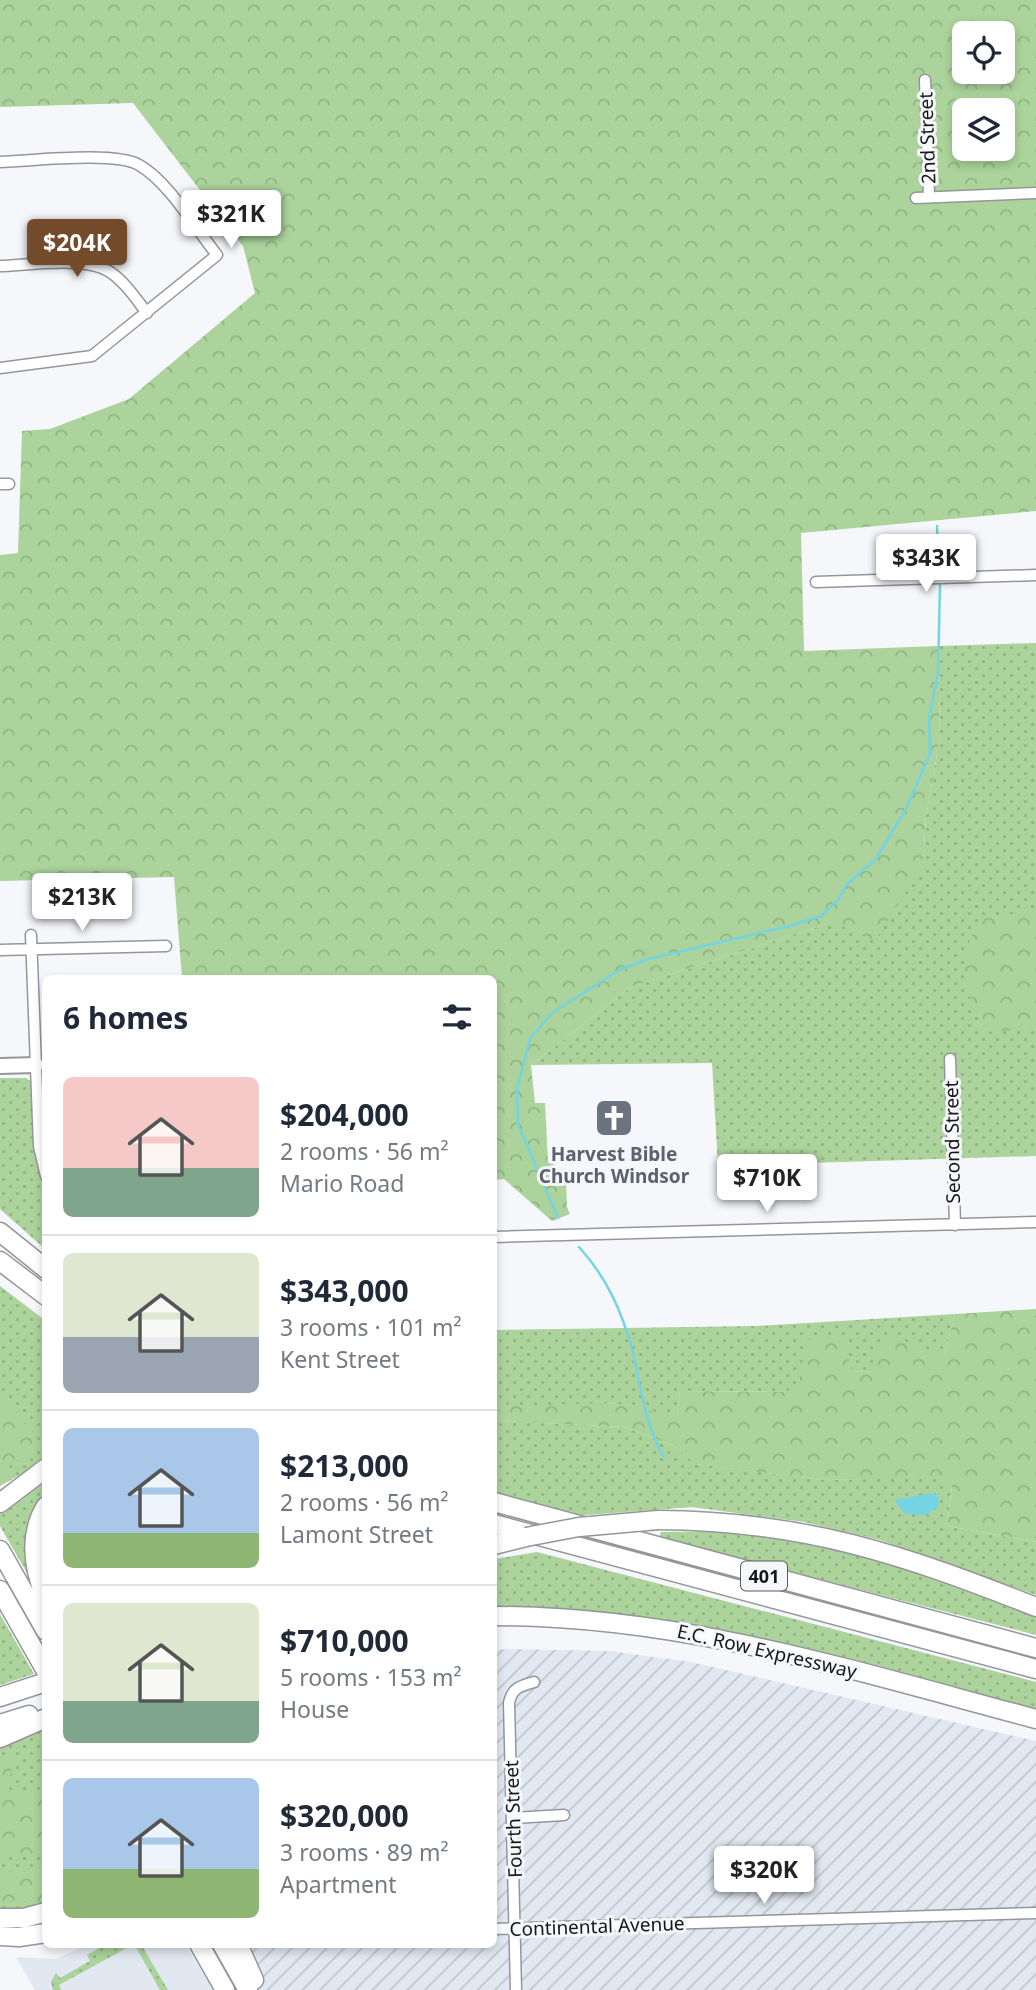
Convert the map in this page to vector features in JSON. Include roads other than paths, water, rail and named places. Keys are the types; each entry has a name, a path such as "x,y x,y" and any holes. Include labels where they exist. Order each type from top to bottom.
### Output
{"highway":[{"path":"0,1232 42,1266"},
{"path":"0,1261 42,1293"},
{"path":"0,1494 42,1471"},
{"path":"0,1503 29,1479"},
{"name":"401","path":"497,1503 1036,1648"},
{"path":"42,1514 37,1525 34,1548 42,1582"},
{"path":"497,1541 579,1527 658,1520 751,1524 859,1544 935,1568 1036,1607"},
{"name":"401","path":"497,1525 1036,1669"},
{"path":"0,1550 42,1624"},
{"path":"0,1590 42,1667"},
{"name":"E.C. Row Expressway","path":"497,1616 576,1618 650,1626 769,1647 1036,1719"},
{"path":"497,1628 650,1626"},
{"path":"0,1698 28,1688 42,1676"},
{"path":"0,1724 42,1715"},
{"path":"0,1738 42,1716"},
{"path":"0,1917 24,1918 42,1913"},
{"path":"0,1936 42,1934"},
{"path":"191,1948 222,1984"},
{"path":"201,1948 222,1984"},
{"path":"224,1948 248,1990"},
{"path":"240,1948 258,1990"}],"street":[{"name":"2nd Street","path":"925,80 929,196"},
{"path":"0,162 117,159 140,165 154,177 217,255 108,346 85,359 17,363 0,368"},
{"path":"916,198 1036,193"},
{"path":"0,265 80,264 99,267 122,282 147,313"},
{"path":"816,582 1036,576"},
{"path":"31,935 41,1065 39,1146 42,1159"},
{"path":"0,950 166,946"},
{"name":"Second Street","path":"950,1059 954,1225"},
{"path":"0,1066 41,1065"},
{"path":"497,1237 1036,1222"},
{"name":"Fourth Street","path":"516,1990 509,1703 511,1694 519,1686 534,1682"},
{"path":"513,1818 564,1815"},
{"name":"Continental Avenue","path":"497,1929 1036,1913"}],"water":[{"path":"934,1493 939,1498 938,1507 926,1515 905,1514 894,1500"}],"waterway":[{"path":"937,526 939,571"},
{"path":"558,1218 518,1124 517,1089 530,1039 552,1013 619,970 648,959 790,926 821,916 838,900 848,883 875,860 906,809 930,754 929,719 938,674 940,585"},
{"path":"579,1247 598,1271 624,1323 648,1420 664,1457"}],"place":[{"name":"Harvest Bible Church Windsor","path":"614,1118"}]}
